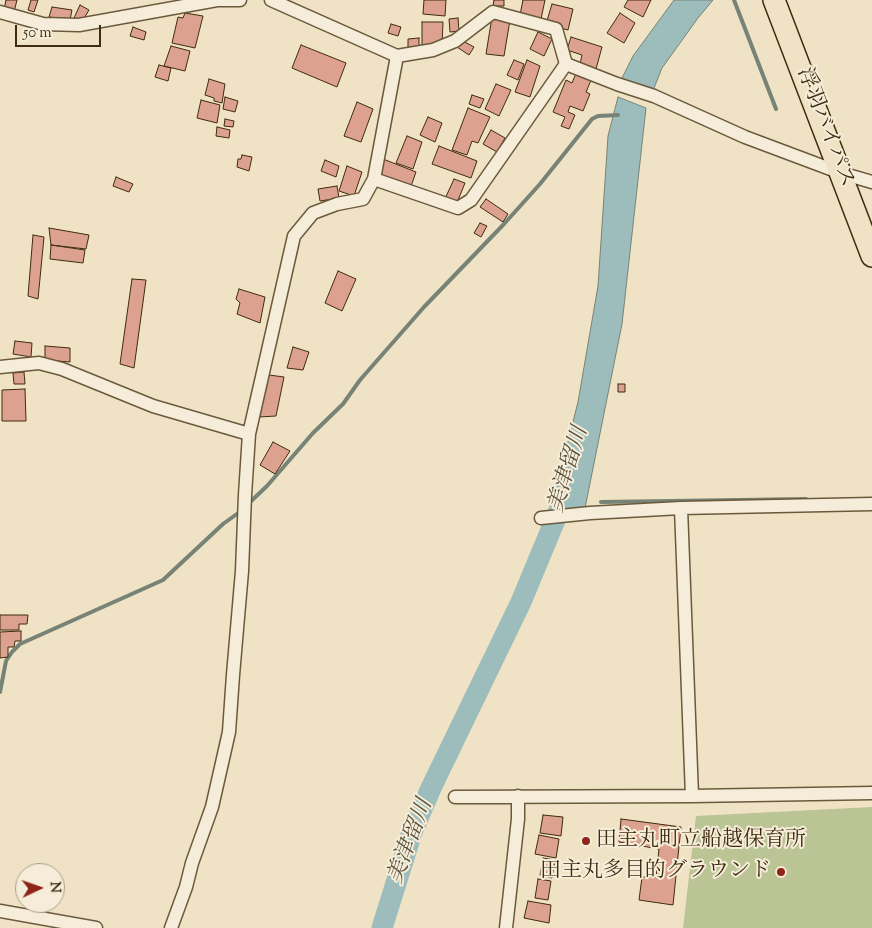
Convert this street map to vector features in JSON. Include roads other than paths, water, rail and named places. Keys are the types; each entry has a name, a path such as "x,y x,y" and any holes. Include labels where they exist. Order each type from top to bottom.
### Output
{"highway":[{"name":"浮羽バイパス","path":"774,0 872,256"}],"street":[{"path":"0,12 43,24 79,26 217,0 240,0"},
{"path":"273,0 397,56 433,50 455,41 493,6 556,28 566,64"},
{"path":"171,928 212,807 229,732 232,675 242,571 249,434 294,236 313,213 336,204 363,199 374,179 397,56"},
{"path":"566,64 654,96 745,137 872,182"},
{"path":"374,179 458,208 471,200 566,64"},
{"path":"0,367 38,363 62,369 153,406 249,434"},
{"path":"541,518 590,512 681,508 872,504"},
{"path":"681,508 692,796"},
{"path":"455,797 872,793"},
{"path":"506,928 518,819 518,796"},
{"path":"0,911 96,928"}],"water":[{"path":"674,0 713,0 662,68 652,93 620,82 633,56"},
{"path":"618,97 646,108 622,324 585,508 550,513 578,402 598,286 608,136"}],"waterway":[{"path":"734,0 776,109"},
{"path":"248,504 267,486 313,433 343,404 360,380 424,307 540,184 592,119 598,116 618,115"},
{"name":"美津留川","path":"382,928 412,832 431,788 521,602 565,496"},
{"path":"601,502 806,499"},
{"path":"0,692 6,661 20,644 163,580 223,524 241,511"}],"place":[{"name":"田主丸町立船越保育所","path":"586,841"},
{"name":"田主丸多目的グラウンド","path":"781,872"}]}
